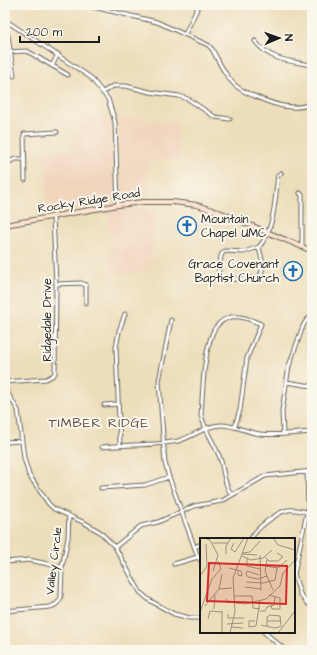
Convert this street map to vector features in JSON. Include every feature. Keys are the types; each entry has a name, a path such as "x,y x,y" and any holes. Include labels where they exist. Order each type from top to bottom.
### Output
{"main road":[{"name":"Rocky Ridge Road","path":"5,225 118,205 143,202 173,202 197,205 312,251"}],"street":[{"path":"86,5 157,22 208,45 212,49 227,76 234,84 240,89 271,104 281,106 301,106 312,103"},
{"path":"185,34 198,5"},
{"path":"5,20 94,79 108,98 115,122 118,205"},
{"path":"8,36 14,76"},
{"path":"255,41 266,51 283,60 312,65"},
{"path":"5,52 27,51 68,75"},
{"path":"52,66 58,54"},
{"path":"103,92 113,86 126,86 150,92 179,96 188,99 215,117 230,119"},
{"path":"25,180 24,134 57,132"},
{"path":"5,157 9,161"},
{"path":"5,164 15,159 24,158"},
{"path":"259,247 263,265 259,278 221,280 218,276 223,252 244,252 259,247 264,242 272,222 278,175 281,173"},
{"path":"300,193 302,195 302,247"},
{"name":"Ridgedale Drive","path":"5,382 46,379 55,373 56,284 53,216"},
{"path":"56,284 81,283 86,285 86,304"},
{"path":"120,445 116,348 119,331 125,314"},
{"path":"283,433 282,411 289,366 303,326 312,315"},
{"path":"231,494 225,482 221,461 201,415 206,360 212,333 216,326 229,317 245,318 261,324 247,358 240,410 236,426"},
{"path":"171,320 160,381 165,463 200,560"},
{"path":"286,382 312,386"},
{"path":"5,389 18,410 27,468 37,488 48,503 54,509 86,523 100,532 115,547 140,592 149,600 174,614 190,618 200,618"},
{"path":"104,405 119,404"},
{"path":"102,447 183,440 220,424 236,426 240,429 261,434 312,432"},
{"path":"5,442 22,441"},
{"path":"295,569 309,502 307,471"},
{"path":"115,547 141,526 158,522 182,510 194,506 222,501 231,494 265,476 312,471"},
{"path":"101,488 145,485 169,476"},
{"path":"251,538 258,528 283,512 295,510 307,512"},
{"name":"Valley Circle","path":"5,611 50,607 56,605 61,597 62,567 68,538 69,516"},
{"path":"195,547 200,544"},
{"path":"174,564 198,557"},
{"path":"5,562 29,560 62,567"},
{"path":"295,577 300,594 312,607"},
{"path":"265,633 285,650"}],"shaded area":[{"path":"78,115 112,119 115,202 48,215 44,153 78,152"},
{"path":"117,117 176,122 179,159 147,161 147,196 121,199"},
{"path":"144,208 154,214 152,263 146,272 112,275 107,210"}],"place":[{"name":"Mountain Chapel UMC","path":"187,226"},
{"name":"Grace Covenant Baptist Church","path":"293,271"}],"district":[{"name":"TIMBER RIDGE","path":"99,423"}]}
